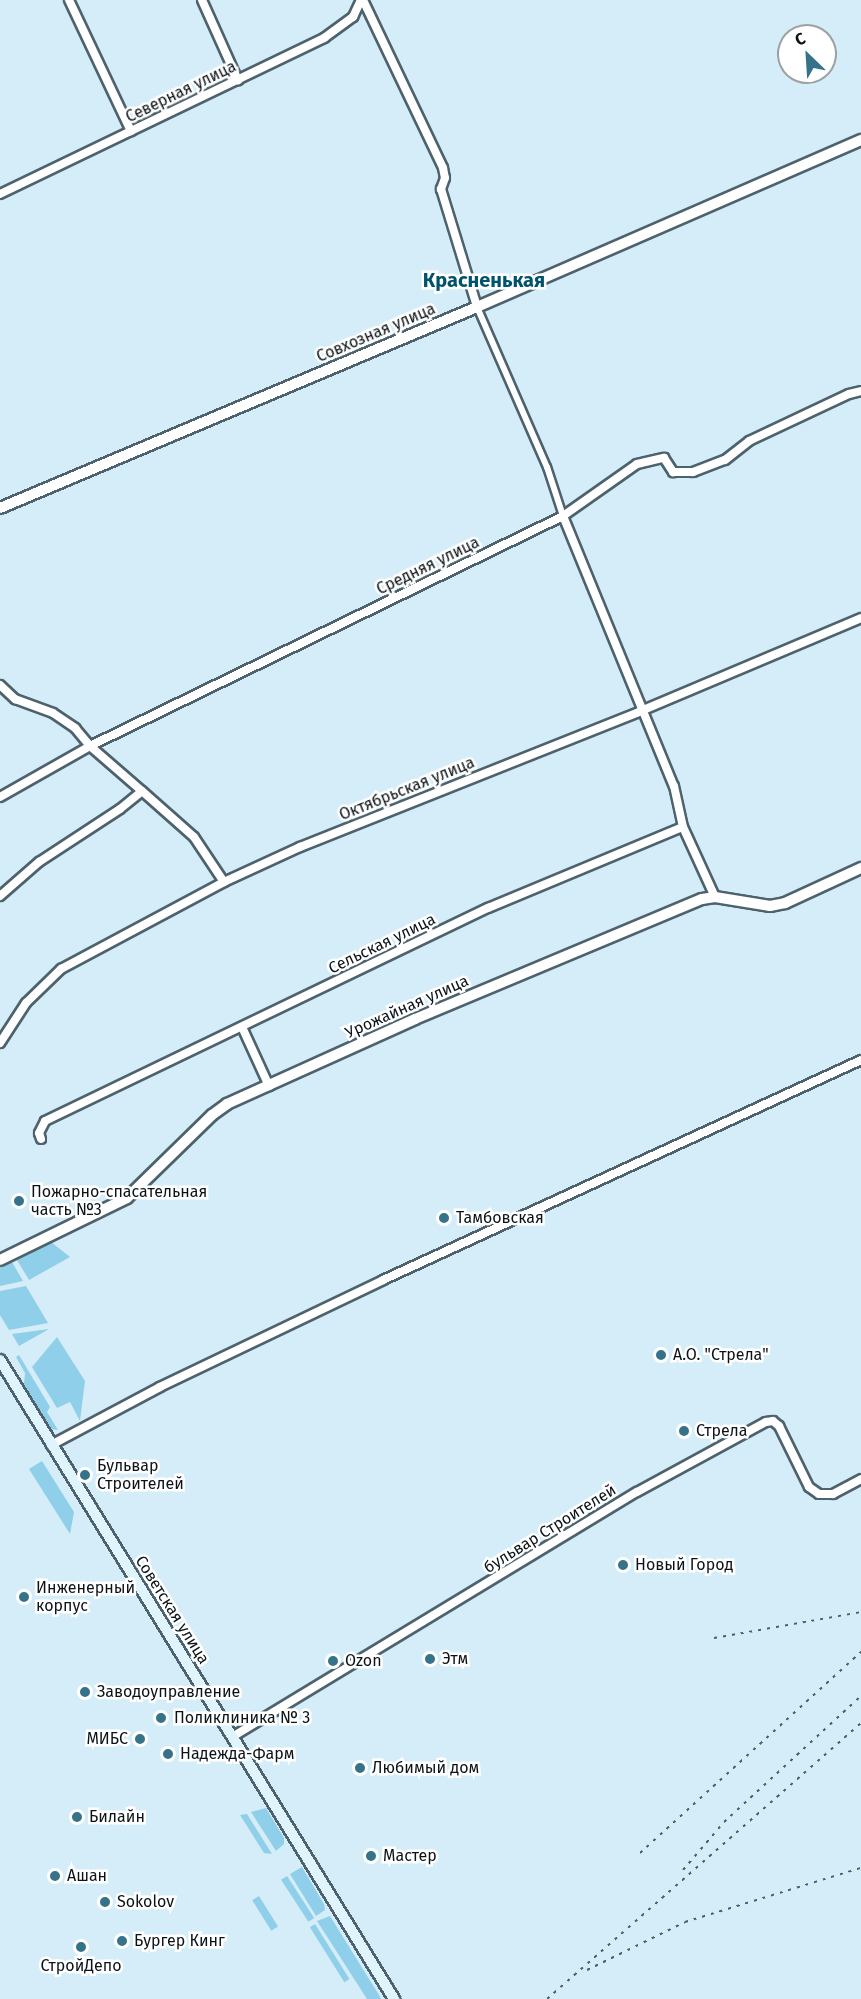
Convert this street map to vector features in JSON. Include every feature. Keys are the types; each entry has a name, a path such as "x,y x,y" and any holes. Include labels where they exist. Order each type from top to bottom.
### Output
{"main road":[{"name":"Советская улица","path":"0,1360 4,1371 394,1999"}],"street":[{"path":"69,0 131,131"},
{"path":"202,0 238,80"},
{"path":"362,0 443,168 445,178 441,189 477,307 547,467 562,516 641,711 675,786 683,826 715,897"},
{"name":"Северная улица","path":"0,194 338,30 353,17 362,0"},
{"name":"Совхозная улица","path":"0,508 477,307 861,140"},
{"name":"Средняя улица","path":"0,797 90,746 562,516 637,464 664,458 673,472 693,472 725,460 749,441 849,394 861,392"},
{"name":"Октябрьская улица","path":"0,1043 26,1003 42,984 61,969 224,882 421,797 641,711 861,618"},
{"path":"0,685 15,699 53,713 75,728 90,746 194,837 224,882"},
{"path":"0,896 39,862 142,792"},
{"name":"Сельская улица","path":"41,1140 39,1132 45,1121 488,908 683,826"},
{"name":"Урожайная улица","path":"0,1260 127,1198 212,1114 227,1104 415,1019 702,899 715,897 770,906 785,903 861,868"},
{"path":"242,1027 269,1086"},
{"path":"51,1444 160,1388 383,1280 861,1060"},
{"name":"бульвар Строителей","path":"232,1737 637,1492 766,1422 773,1421 779,1426 809,1487 819,1494 833,1494 861,1479"}],"shaded area":[{"path":"51,1242 70,1257 29,1280 17,1260"},
{"path":"12,1262 23,1281 0,1286 0,1268"},
{"path":"26,1286 48,1323 9,1330 0,1315 0,1291"},
{"path":"49,1329 19,1346 12,1334"},
{"path":"57,1337 85,1381 80,1421 70,1402 57,1408 32,1367"},
{"path":"19,1355 50,1407 47,1412 58,1430 51,1429 24,1384 25,1373 16,1357"},
{"path":"42,1461 74,1512 70,1534 29,1469"},
{"path":"266,1808 284,1838 284,1844 276,1851 251,1812"},
{"path":"247,1814 272,1854 264,1853 240,1815"},
{"path":"302,1867 324,1904 325,1910 316,1916 290,1874"},
{"path":"287,1876 314,1918 308,1922 281,1880"},
{"path":"259,1896 278,1927 271,1931 252,1900"},
{"path":"330,1916 381,1999 367,1999 317,1921"},
{"path":"315,1924 349,1979 344,1982 310,1927"}],"railway":[{"path":"714,1638 861,1612"},
{"path":"640,1853 861,1652"},
{"path":"683,1870 724,1822 861,1696"},
{"path":"547,1999 861,1723"},
{"path":"587,1970 685,1922 861,1868"}],"place":[{"name":"Пожарно-спасательная часть №3","path":"19,1201"},
{"name":"Тамбовская","path":"444,1218"},
{"name":"А.О. \"Стрела\"","path":"661,1355"},
{"name":"Стрела","path":"684,1431"},
{"name":"Бульвар Строителей","path":"85,1475"},
{"name":"Новый Город","path":"623,1565"},
{"name":"Инженерный корпус","path":"24,1597"},
{"name":"Этм","path":"430,1659"},
{"name":"Ozon","path":"333,1661"},
{"name":"Заводоуправление","path":"85,1692"},
{"name":"Поликлиника № 3","path":"161,1718"},
{"name":"МИБС","path":"140,1739"},
{"name":"Надежда-Фарм","path":"168,1754"},
{"name":"Любимый дом","path":"360,1768"},
{"name":"Билайн","path":"77,1817"},
{"name":"Мастер","path":"371,1856"},
{"name":"Ашан","path":"55,1876"},
{"name":"Sokolov","path":"105,1902"},
{"name":"Бургер Кинг","path":"122,1941"},
{"name":"СтройДепо","path":"81,1947"}],"district":[{"name":"Красненькая","path":"484,280"}]}
